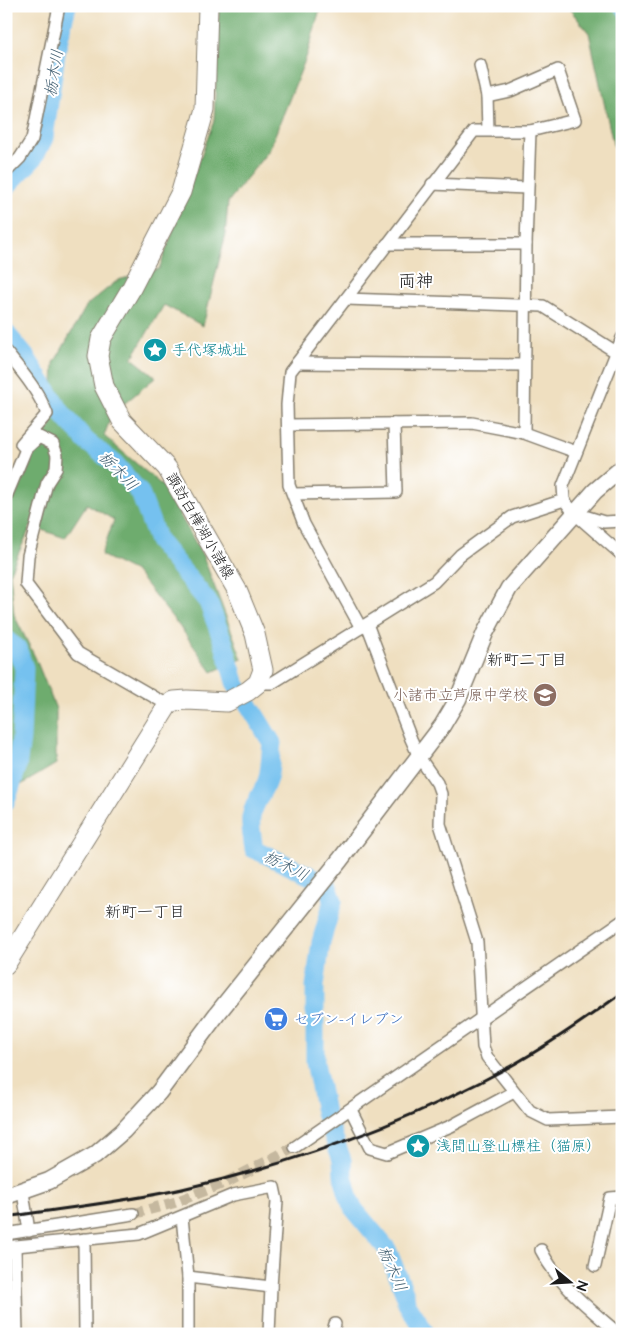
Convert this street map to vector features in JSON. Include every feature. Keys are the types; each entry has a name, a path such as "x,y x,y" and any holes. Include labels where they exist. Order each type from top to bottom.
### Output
{"main road":[{"name":"諏訪白樺湖小諸線","path":"208,6 204,109 181,192 131,289 101,339 98,356 104,386 122,421 166,468 237,590 255,634 263,670 258,683"},
{"path":"6,964 168,705 174,701 187,700 227,702 248,691 258,683"}],"street":[{"path":"6,172 20,158 32,139 59,6"},
{"path":"480,65 487,96 488,130"},
{"path":"487,96 510,90 558,70 575,120 530,131 474,131 432,184 290,372 286,405 289,485 319,553 364,626 419,757 437,784 441,794 440,824 477,942 483,1047 487,1057 530,1111 548,1120 622,1117"},
{"path":"524,433 527,188 530,131"},
{"path":"432,184 527,188"},
{"path":"387,244 526,244"},
{"path":"346,299 542,306 616,352"},
{"path":"622,338 563,486 569,506 622,556"},
{"path":"6,352 37,391 47,414 20,444 26,449"},
{"path":"297,363 524,365"},
{"path":"288,425 472,423 524,433 576,452"},
{"path":"292,494 396,492 394,424"},
{"path":"6,497 26,449 39,437 53,444 57,455 56,469 47,483 28,556 26,584 78,653 168,705"},
{"path":"258,683 272,683 434,582 460,555 512,517 569,506 595,490 622,468"},
{"path":"569,506 604,522 622,521"},
{"path":"6,1196 24,1192 49,1181 95,1155 141,1113 419,757 458,699 485,633 509,588 569,506"},
{"path":"295,1146 351,1110 481,1016 622,921"},
{"path":"351,1110 370,1148 387,1154 452,1126 514,1092"},
{"path":"17,1334 11,1246 139,1234 233,1195 274,1187 278,1201 269,1334"},
{"path":"24,1192 29,1231"},
{"path":"595,1266 610,1198 622,1197"},
{"path":"6,1234 132,1214"},
{"path":"182,1217 188,1277 188,1334"},
{"path":"84,1239 85,1334"},
{"path":"541,1250 570,1293 619,1334"},
{"path":"188,1277 271,1288"}],"green space":[{"path":"219,6 321,6 307,55 269,150 228,202 225,237 203,326 164,305 132,358 156,377 112,414 104,436 164,487 203,556 242,659 212,672 183,631 137,573 101,555 114,520 87,504 65,538 31,526 10,572 14,615 35,657 56,709 56,764 6,794 6,519 20,478 32,454 51,426 54,363 87,305 118,280 159,269 214,121"},
{"path":"567,6 622,6 622,160 613,144 589,33"}],"waterway":[{"name":"栃木川","path":"6,187 33,159 44,138 57,47 67,6"},
{"path":"614,6 622,17"},
{"name":"栃木川","path":"6,333 25,356 61,412 86,441 115,464 140,493 158,541 208,602 223,641 235,682 272,743 267,782 251,816 254,849 327,884 333,901 321,942 315,986 315,1062 325,1113 342,1160 343,1175 353,1208 387,1249 405,1294 406,1302 426,1334"},
{"path":"6,640 17,648 24,668 21,738 17,768 6,801"}],"tunnel":[{"path":"133,1214 176,1202 229,1181 295,1147"}],"railway":[{"path":"6,1217 160,1194 267,1167 351,1139 432,1105 511,1066 568,1031 622,993"}],"place":[{"name":"手代塚城址","path":"155,350"},
{"name":"小諸市立芦原中学校","path":"545,695"},
{"name":"セブン-イレブン","path":"276,1019"},
{"name":"浅間山登山標柱（猫原）","path":"418,1146"}],"district":[{"name":"両神","path":"416,281"},
{"name":"新町二丁目","path":"527,660"},
{"name":"新町一丁目","path":"145,912"}]}
